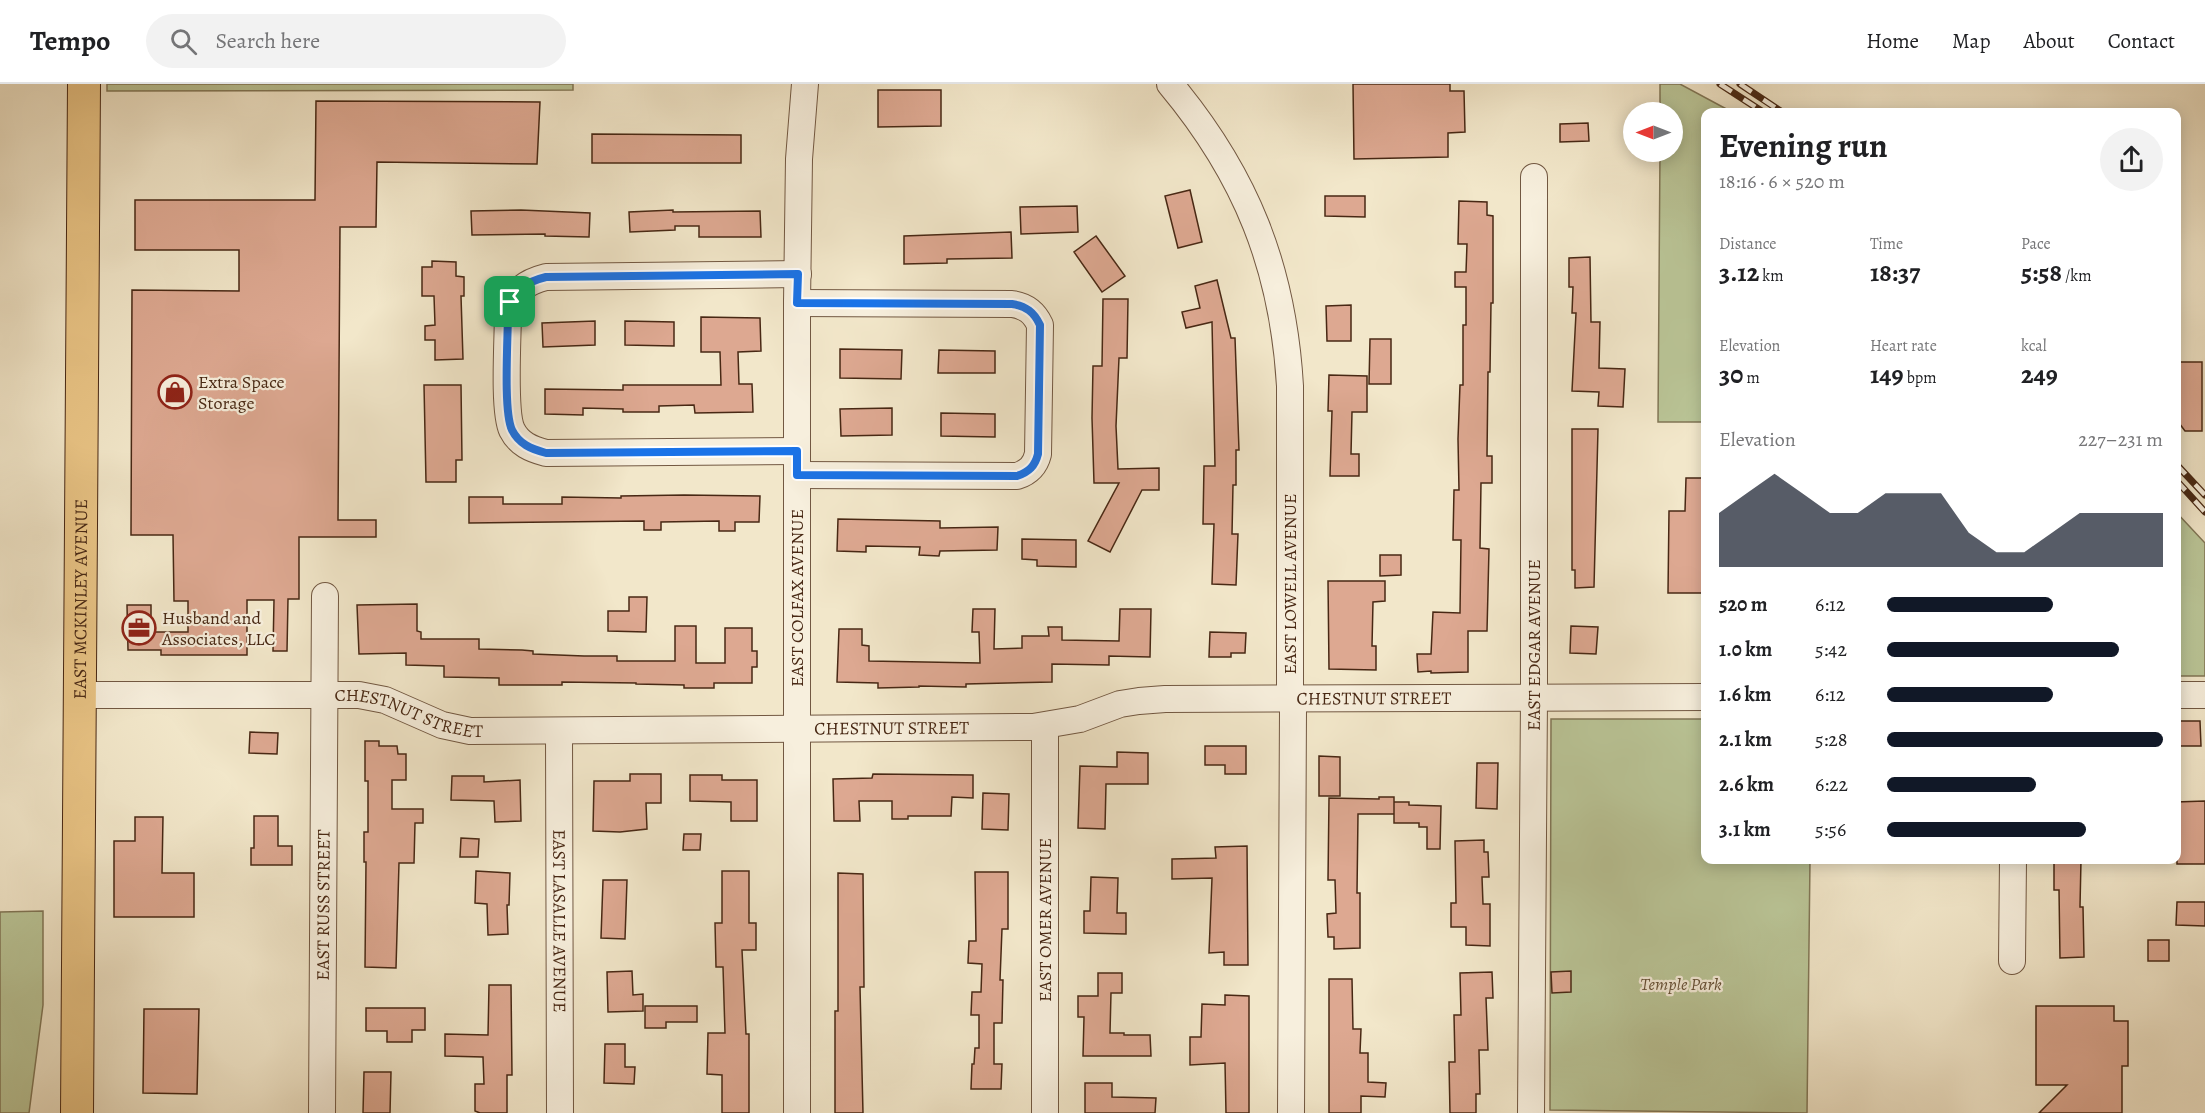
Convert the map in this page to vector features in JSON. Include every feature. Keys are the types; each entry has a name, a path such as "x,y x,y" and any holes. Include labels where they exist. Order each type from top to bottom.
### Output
{"main road":[{"name":"EAST MCKINLEY AVENUE","path":"77,1113 84,84"}],"street":[{"name":"EAST COLFAX AVENUE","path":"797,1113 797,303 799,159 806,84"},
{"name":"EAST LOWELL AVENUE","path":"1170,84 1192,110 1232,171 1255,219 1272,268 1288,354 1291,699 1293,709 1291,1113"},
{"name":"EAST EDGAR AVENUE","path":"1531,1113 1534,177"},
{"path":"797,303 1033,305 1040,325 1038,454 1034,474 1017,476 797,463 546,453 531,449 519,440 509,422 508,312 510,302 519,290 531,281 546,277 798,274"},
{"name":"EAST RUSS STREET","path":"322,1113 325,596"},
{"name":"CHESTNUT STREET","path":"80,694 359,694 385,700 433,722 470,731 1045,726 1080,719 1120,704 1139,700 1701,697"},
{"path":"2181,695 2205,695"},
{"name":"EAST OMER AVENUE","path":"1045,726 1045,1113"},
{"name":"EAST LASALLE AVENUE","path":"558,731 560,1113"},
{"path":"2012,961 2013,864"}],"green space":[{"path":"107,84 573,84 573,90 107,91"},
{"path":"1660,84 1680,84 1725,108 1701,108 1701,422 1658,422 1660,162 1683,162 1683,102 1660,102"},
{"path":"2181,517 2205,543 2205,676 2181,676"},
{"name":"Temple Park","path":"1551,719 1701,719 1701,864 1810,864 1807,1113 1550,1110"},
{"path":"43,911 43,1005 29,1113 0,1113 0,912"}],"building":[{"path":"1353,84 1450,84 1450,91 1464,91 1465,132 1448,133 1448,157 1354,159"},
{"path":"878,90 941,90 941,126 878,127"},
{"path":"316,101 540,102 537,164 377,162 376,227 340,227 338,520 376,520 376,537 299,537 299,599 288,599 287,651 273,651 274,600 247,600 247,655 161,655 161,650 128,650 127,605 151,605 151,632 188,632 188,601 174,601 173,535 131,535 132,290 239,291 239,250 135,250 135,200 315,200"},
{"path":"1588,123 1589,141 1560,142 1560,124"},
{"path":"592,134 741,135 741,163 592,163"},
{"path":"1190,190 1202,242 1178,248 1165,196"},
{"path":"1325,196 1365,196 1365,217 1325,216"},
{"path":"1459,201 1487,202 1487,215 1493,216 1493,303 1491,303 1490,372 1488,372 1487,456 1492,456 1492,483 1481,483 1480,548 1489,549 1487,631 1468,631 1468,672 1431,673 1431,671 1418,672 1417,654 1431,654 1433,612 1460,613 1461,540 1453,540 1454,490 1459,490 1458,439 1460,385 1463,385 1463,325 1466,325 1466,287 1455,287 1455,272 1466,272 1467,244 1458,244"},
{"path":"1077,206 1078,232 1021,234 1020,207"},
{"path":"521,210 590,213 589,237 545,236 545,234 472,235 471,211"},
{"path":"673,210 673,212 760,211 761,237 699,237 699,226 675,226 675,230 630,232 629,212"},
{"path":"1011,232 1012,258 947,259 947,263 904,264 904,236"},
{"path":"1096,236 1125,276 1102,292 1074,252"},
{"path":"1590,257 1591,322 1600,322 1599,368 1625,369 1623,407 1598,406 1599,392 1572,391 1576,313 1572,313 1573,287 1569,287 1569,258"},
{"path":"432,261 456,262 456,276 464,277 464,296 461,296 463,359 435,360 435,340 425,340 425,326 435,325 434,296 422,296 422,267 432,267"},
{"path":"1217,280 1231,338 1235,338 1239,450 1236,450 1236,485 1233,485 1232,534 1238,534 1236,585 1212,584 1214,524 1203,524 1204,466 1215,466 1212,322 1186,328 1182,312 1200,308 1195,286"},
{"path":"1103,299 1128,299 1127,358 1119,358 1116,426 1118,469 1159,468 1159,490 1142,490 1110,552 1088,541 1119,483 1094,483 1093,366 1102,366"},
{"path":"1351,305 1351,341 1327,341 1326,306"},
{"path":"701,317 760,318 761,351 738,352 739,384 752,384 753,412 695,413 694,405 659,406 659,412 623,412 623,409 583,408 583,415 545,414 545,389 623,390 623,385 721,385 720,352 701,352"},
{"path":"595,321 595,345 543,347 542,323"},
{"path":"625,321 674,322 674,346 625,345"},
{"path":"1370,339 1391,339 1391,384 1369,384"},
{"path":"840,349 902,350 901,379 840,378"},
{"path":"939,350 995,351 995,373 938,373"},
{"path":"2181,362 2202,362 2202,431 2185,431 2181,426"},
{"path":"1329,375 1367,376 1367,412 1352,412 1351,454 1359,454 1359,476 1330,476 1332,411 1328,411"},
{"path":"424,385 461,385 462,460 456,460 456,482 426,482"},
{"path":"892,408 892,435 841,436 840,409"},
{"path":"941,413 995,414 995,437 941,436"},
{"path":"1572,429 1598,429 1594,587 1575,588 1575,570 1572,570"},
{"path":"1686,478 1701,478 1701,593 1668,593 1669,511 1685,511"},
{"path":"621,496 760,496 759,522 735,522 735,531 719,531 719,521 661,522 661,530 644,530 644,521 469,523 469,497 503,497 503,504 562,504 562,497 621,498"},
{"path":"838,519 940,521 940,528 998,527 997,550 940,551 939,556 919,555 920,547 866,546 866,552 837,551"},
{"path":"1022,539 1076,540 1076,567 1037,566 1037,560 1022,559"},
{"path":"1380,555 1401,555 1401,575 1380,576"},
{"path":"1328,581 1385,581 1385,601 1373,602 1372,646 1376,646 1376,670 1329,669"},
{"path":"629,597 647,597 646,632 608,631 608,611 629,611"},
{"path":"417,604 417,631 421,632 421,639 479,639 479,649 533,651 533,654 617,656 617,661 675,661 675,626 696,626 696,663 725,663 725,628 752,628 752,651 757,651 757,667 752,667 752,683 714,683 714,688 684,688 684,685 636,683 562,682 562,685 499,685 499,678 444,677 444,666 406,665 406,653 359,654 357,605"},
{"path":"973,609 995,609 994,649 1022,648 1022,636 1049,636 1048,627 1062,627 1062,640 1119,641 1120,609 1151,609 1150,657 1109,656 1109,665 1052,664 1052,682 966,684 966,687 878,688 878,683 837,682 839,629 862,629 862,645 869,646 869,661 980,663 979,632 972,632"},
{"path":"1571,626 1598,627 1596,654 1570,653"},
{"path":"1210,632 1246,633 1245,653 1231,653 1231,657 1209,657"},
{"path":"2181,721 2200,721 2201,746 2181,746"},
{"path":"250,732 278,733 277,754 249,753"},
{"path":"365,741 379,741 379,746 397,746 398,754 406,754 406,780 392,780 392,809 423,809 423,823 415,823 414,863 399,863 396,968 365,967 364,832 368,832 368,781 365,781"},
{"path":"1205,746 1246,746 1246,774 1225,774 1225,765 1205,765"},
{"path":"1117,752 1148,753 1148,784 1106,784 1105,829 1078,828 1080,766 1117,767"},
{"path":"1319,756 1340,757 1340,796 1319,796"},
{"path":"1477,763 1498,763 1497,809 1476,808"},
{"path":"630,774 661,774 661,803 646,803 647,829 620,832 593,831 594,781 630,781"},
{"path":"873,774 973,775 973,798 952,797 951,816 908,816 908,819 892,819 892,801 859,801 860,821 834,821 833,779 872,778"},
{"path":"690,775 722,775 722,780 757,780 757,821 731,821 731,802 690,801"},
{"path":"452,776 484,776 484,782 520,780 521,821 495,822 494,801 451,800"},
{"path":"983,793 1009,794 1008,830 982,829"},
{"path":"1379,797 1394,797 1394,814 1358,814 1357,893 1360,893 1360,948 1334,949 1334,937 1328,937 1327,914 1336,913 1335,880 1328,880 1329,798 1379,799"},
{"path":"2205,801 2205,864 2181,864 2181,802"},
{"path":"1394,802 1441,806 1440,849 1427,849 1427,827 1419,827 1419,823 1394,823"},
{"path":"254,816 278,816 278,846 292,846 292,865 251,865 251,848 254,848"},
{"path":"135,817 163,817 162,873 194,873 194,917 114,917 114,841 135,841"},
{"path":"684,834 701,834 700,850 683,850"},
{"path":"461,838 479,839 478,857 460,857"},
{"path":"1484,840 1484,852 1488,852 1489,877 1482,877 1483,904 1490,904 1490,946 1466,945 1466,927 1451,927 1451,903 1456,903 1455,841"},
{"path":"1247,846 1248,965 1224,965 1224,952 1209,953 1212,878 1172,879 1172,859 1216,858 1215,847"},
{"path":"2054,864 2081,864 2080,907 2083,907 2084,957 2060,958 2059,890 2054,890"},
{"path":"476,871 510,873 509,905 507,905 508,934 488,935 487,904 475,903"},
{"path":"722,871 749,871 749,923 756,923 756,950 742,950 746,1034 749,1034 749,1113 722,1113 722,1075 707,1074 708,1033 725,1033 723,967 716,967 715,923 722,923"},
{"path":"975,872 1008,872 1008,929 1002,929 1000,980 1003,980 1002,1023 994,1023 994,1064 1002,1064 1001,1089 971,1089 975,1048 979,1048 979,1015 971,1015 972,992 981,992 982,964 968,963 969,941 976,941"},
{"path":"838,873 863,874 864,987 860,987 863,1113 835,1113"},
{"path":"1091,877 1118,878 1117,913 1126,913 1126,934 1084,933 1084,911 1090,911"},
{"path":"603,880 627,880 625,939 601,938"},
{"path":"2177,902 2205,902 2205,926 2176,925"},
{"path":"2148,940 2169,940 2169,961 2148,961"},
{"path":"632,971 633,995 643,994 643,1011 608,1012 607,972"},
{"path":"1571,971 1571,992 1552,993 1551,972"},
{"path":"1492,972 1493,998 1486,998 1488,1050 1479,1050 1480,1094 1476,1094 1476,1113 1450,1113 1449,1062 1455,1062 1454,1015 1461,1015 1460,973"},
{"path":"1098,973 1122,973 1122,993 1111,993 1110,1033 1150,1035 1151,1056 1083,1056 1084,1017 1078,1017 1078,996 1098,996"},
{"path":"1329,979 1352,979 1353,1029 1361,1029 1360,1053 1368,1053 1368,1082 1386,1083 1385,1097 1361,1096 1361,1113 1329,1113"},
{"path":"489,985 511,985 512,1075 507,1075 507,1113 475,1111 475,1084 484,1084 483,1057 445,1056 445,1034 488,1035"},
{"path":"1225,995 1249,996 1249,1113 1226,1113 1225,1063 1190,1065 1190,1037 1201,1037 1202,1004 1225,1005"},
{"path":"645,1006 697,1006 697,1022 666,1022 666,1028 645,1028"},
{"path":"2036,1006 2114,1006 2114,1021 2128,1021 2128,1066 2122,1066 2122,1113 2039,1113 2067,1085 2036,1085"},
{"path":"366,1008 425,1008 425,1030 412,1030 412,1042 387,1042 387,1031 366,1031"},
{"path":"144,1009 199,1009 197,1094 143,1093"},
{"path":"605,1044 625,1044 625,1067 635,1067 634,1084 604,1083"},
{"path":"364,1072 391,1072 390,1113 363,1113"},
{"path":"1085,1083 1112,1083 1112,1097 1156,1098 1155,1113 1085,1113"}],"railway":[{"path":"1720,84 1757,108"},
{"path":"1740,84 1776,108"},
{"path":"2181,469 2205,495"},
{"path":"2181,486 2205,512"}],"place":[{"name":"Extra Space Storage","path":"175,392"},
{"name":"Husband and Associates, LLC","path":"139,628"}],"route":[{"path":"798,274 797,303 1021,305 1029,310 1040,325 1036,462 1030,470 1017,476 797,475 797,451 546,453 531,449 519,440 509,422 508,312 510,302 519,290 531,281 546,277 798,274"}]}
